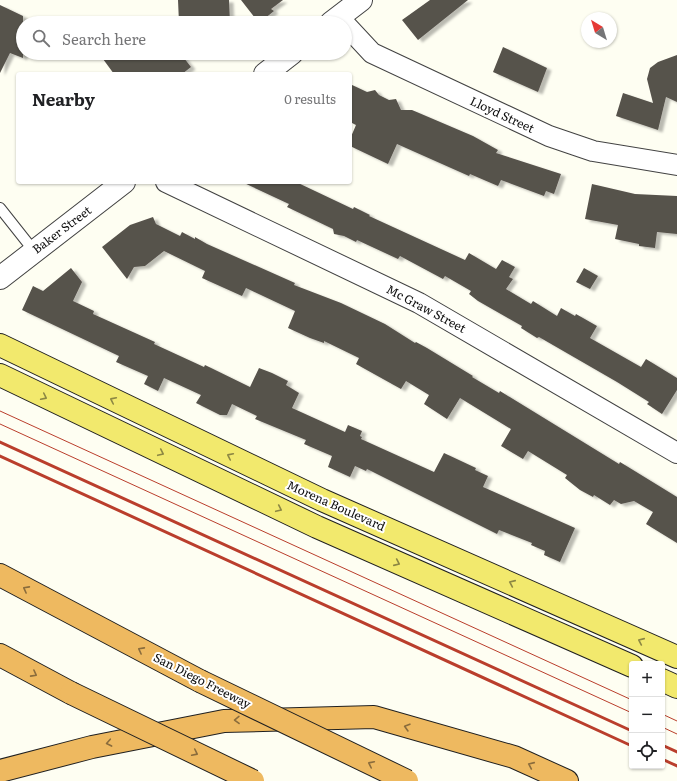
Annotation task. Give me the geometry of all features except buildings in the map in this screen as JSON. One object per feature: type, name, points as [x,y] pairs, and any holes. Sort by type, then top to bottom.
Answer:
[{"type":"highway","name":"San Diego Freeway","points":[[0,575],[200,681],[406,781]]},
{"type":"highway","points":[[0,655],[71,694],[253,781]]},
{"type":"highway","points":[[0,772],[92,747],[224,721],[374,717],[514,757],[567,781]]},
{"type":"main road","name":"Morena Boulevard","points":[[0,345],[322,500],[677,657]]},
{"type":"main road","points":[[0,375],[317,527],[629,665]]},
{"type":"main road","points":[[665,681],[677,687]]},
{"type":"street","points":[[346,16],[361,0]]},
{"type":"street","name":"Lloyd Street","points":[[352,34],[372,53],[549,136],[593,151],[677,165]]},
{"type":"street","points":[[268,72],[283,60]]},
{"type":"street","name":"Baker Street","points":[[0,278],[121,184]]},
{"type":"street","name":"Mc Graw Street","points":[[170,184],[419,303],[677,453]]},
{"type":"lane","points":[[0,208],[34,251]]},
{"type":"tram line","points":[[0,411],[629,699]]},
{"type":"tram line","points":[[0,424],[629,712]]},
{"type":"tram line","points":[[665,715],[677,721]]},
{"type":"tram line","points":[[665,728],[677,734]]},
{"type":"railway","points":[[0,442],[629,730]]},
{"type":"railway","points":[[0,456],[629,745]]},
{"type":"railway","points":[[665,746],[677,752]]},
{"type":"railway","points":[[665,760],[677,766]]}]
